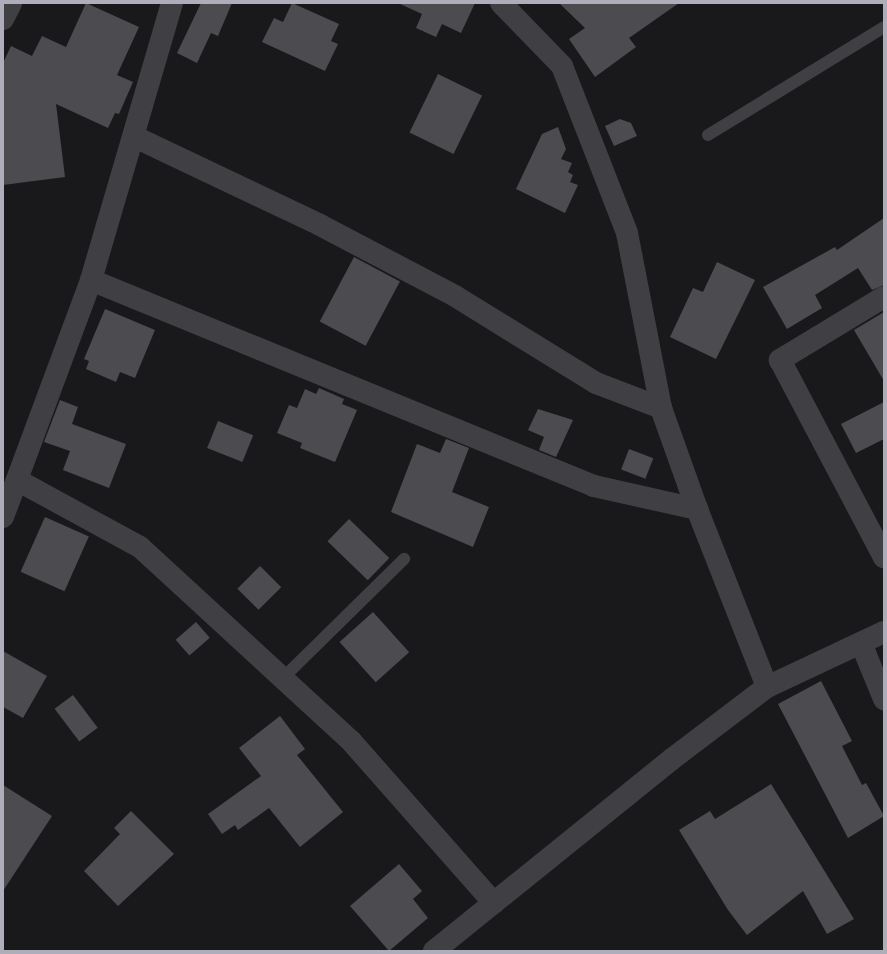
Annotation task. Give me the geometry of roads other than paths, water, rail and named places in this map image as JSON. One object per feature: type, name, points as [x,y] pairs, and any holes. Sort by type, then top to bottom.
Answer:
[{"type":"street","points":[[3,19],[11,3]]},
{"type":"street","points":[[3,518],[91,280],[135,137],[172,3]]},
{"type":"street","points":[[501,3],[562,66],[627,233],[661,408],[697,509],[767,687]]},
{"type":"street","points":[[135,137],[320,225],[455,296],[596,383],[661,408]]},
{"type":"street","points":[[91,280],[594,486],[697,509]]},
{"type":"street","points":[[884,298],[780,360],[884,557]]},
{"type":"street","points":[[17,480],[140,547],[351,741],[494,903]]},
{"type":"street","points":[[434,951],[767,687],[884,632]]},
{"type":"street","points":[[861,643],[884,699]]},
{"type":"lane","points":[[708,135],[884,26]]},
{"type":"lane","points":[[283,678],[404,559]]}]
